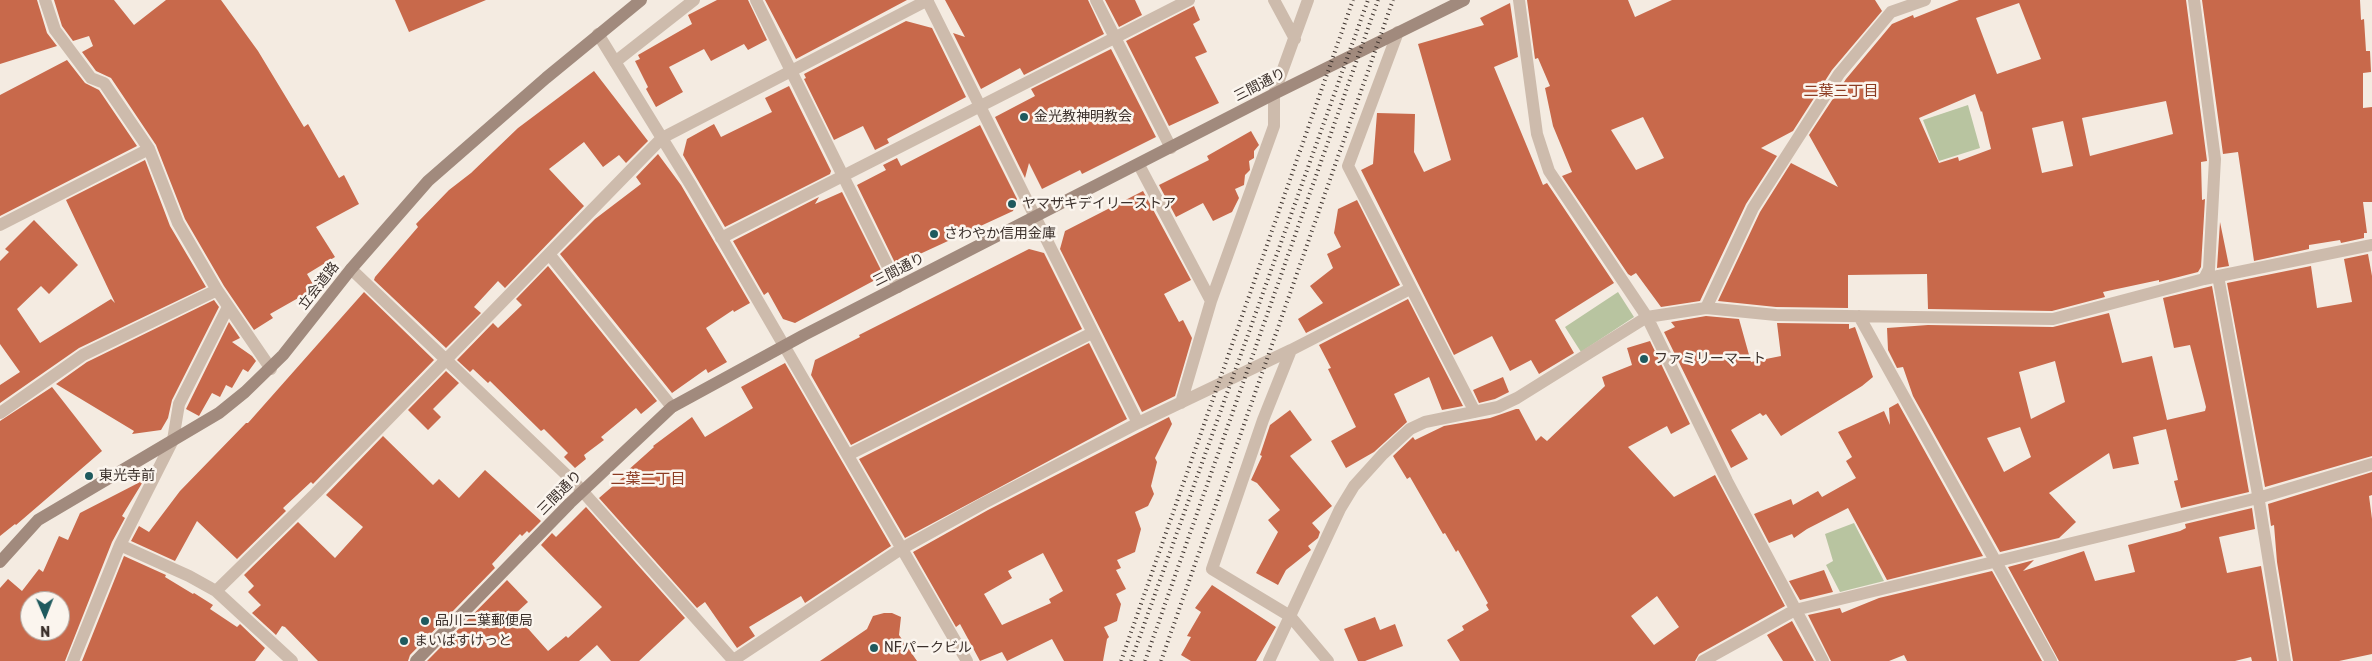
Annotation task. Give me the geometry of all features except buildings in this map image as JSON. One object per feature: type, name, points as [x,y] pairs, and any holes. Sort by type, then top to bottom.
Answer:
[{"type":"street","points":[[45,0],[55,30],[91,78],[104,83],[149,149],[178,223],[217,290],[271,369]]},
{"type":"street","name":"立会道路","points":[[0,562],[38,520],[219,413],[271,369],[351,269],[428,181],[598,34],[641,0]]},
{"type":"street","points":[[615,62],[694,0]]},
{"type":"street","points":[[756,0],[898,287]]},
{"type":"street","points":[[216,591],[316,493],[662,138],[927,0],[1034,218],[1138,423]]},
{"type":"street","points":[[1096,0],[1171,148]]},
{"type":"street","points":[[721,238],[1189,0]]},
{"type":"street","points":[[1274,0],[1295,39]]},
{"type":"street","points":[[1181,404],[1211,301],[1274,126],[1274,94],[1308,0]]},
{"type":"street","name":"三間通り","points":[[416,661],[583,491],[672,407],[898,287],[1274,94],[1464,0]]},
{"type":"street","points":[[1519,0],[1538,134],[1549,170],[1647,317],[1726,481],[1823,661]]},
{"type":"street","points":[[1706,308],[1753,208],[1839,74],[1889,6],[1925,0]]},
{"type":"street","points":[[2194,0],[2215,158],[2209,269],[2204,279]]},
{"type":"street","points":[[1398,32],[1348,166],[1475,412]]},
{"type":"street","points":[[598,34],[721,238],[967,661]]},
{"type":"street","points":[[0,225],[149,149]]},
{"type":"street","points":[[1139,164],[1211,301]]},
{"type":"street","points":[[1269,661],[1340,509],[1354,486],[1383,454],[1410,429],[1425,422],[1498,407],[1518,398],[1647,317],[1706,308],[1776,315],[2053,319],[2204,279],[2372,245]]},
{"type":"street","points":[[549,254],[672,407]]},
{"type":"street","points":[[351,269],[583,491],[732,661],[901,550],[984,503],[1138,423],[1291,350],[1410,289]]},
{"type":"street","points":[[2218,276],[2258,498],[2284,661]]},
{"type":"street","points":[[0,413],[83,355],[217,290]]},
{"type":"street","points":[[73,661],[120,546],[173,440],[179,404],[228,307]]},
{"type":"street","points":[[1859,316],[2051,661]]},
{"type":"street","points":[[848,455],[1092,333]]},
{"type":"street","points":[[1291,350],[1263,420],[1212,569],[1290,616],[1328,661]]},
{"type":"street","points":[[1704,661],[1795,610],[1995,560],[2258,498],[2372,464]]},
{"type":"street","points":[[120,546],[189,576],[216,591],[292,661]]},
{"type":"green space","points":[[1968,105],[1980,148],[1939,161],[1923,120]]},
{"type":"green space","points":[[1618,292],[1634,317],[1581,352],[1565,327]]},
{"type":"green space","points":[[1854,523],[1884,581],[1840,592],[1826,565],[1833,561],[1825,534]]},
{"type":"railway","points":[[1121,661],[1353,0]]},
{"type":"railway","points":[[1131,661],[1368,0]]},
{"type":"railway","points":[[1145,661],[1378,0]]},
{"type":"railway","points":[[1161,661],[1393,0]]},
{"type":"place","name":"金光教神明教会","points":[[1024,117]]},
{"type":"place","name":"ヤマザキデイリーストア","points":[[1012,204]]},
{"type":"place","name":"さわやか信用金庫","points":[[934,234]]},
{"type":"place","name":"ファミリーマート","points":[[1644,359]]},
{"type":"place","name":"東光寺前","points":[[89,476]]},
{"type":"place","name":"品川二葉郵便局","points":[[425,621]]},
{"type":"place","name":"まいばすけっと","points":[[404,641]]},
{"type":"place","name":"NFパークビル","points":[[874,648]]},
{"type":"district","name":"二葉三丁目","points":[[1841,92]]},
{"type":"district","name":"二葉二丁目","points":[[648,480]]}]
